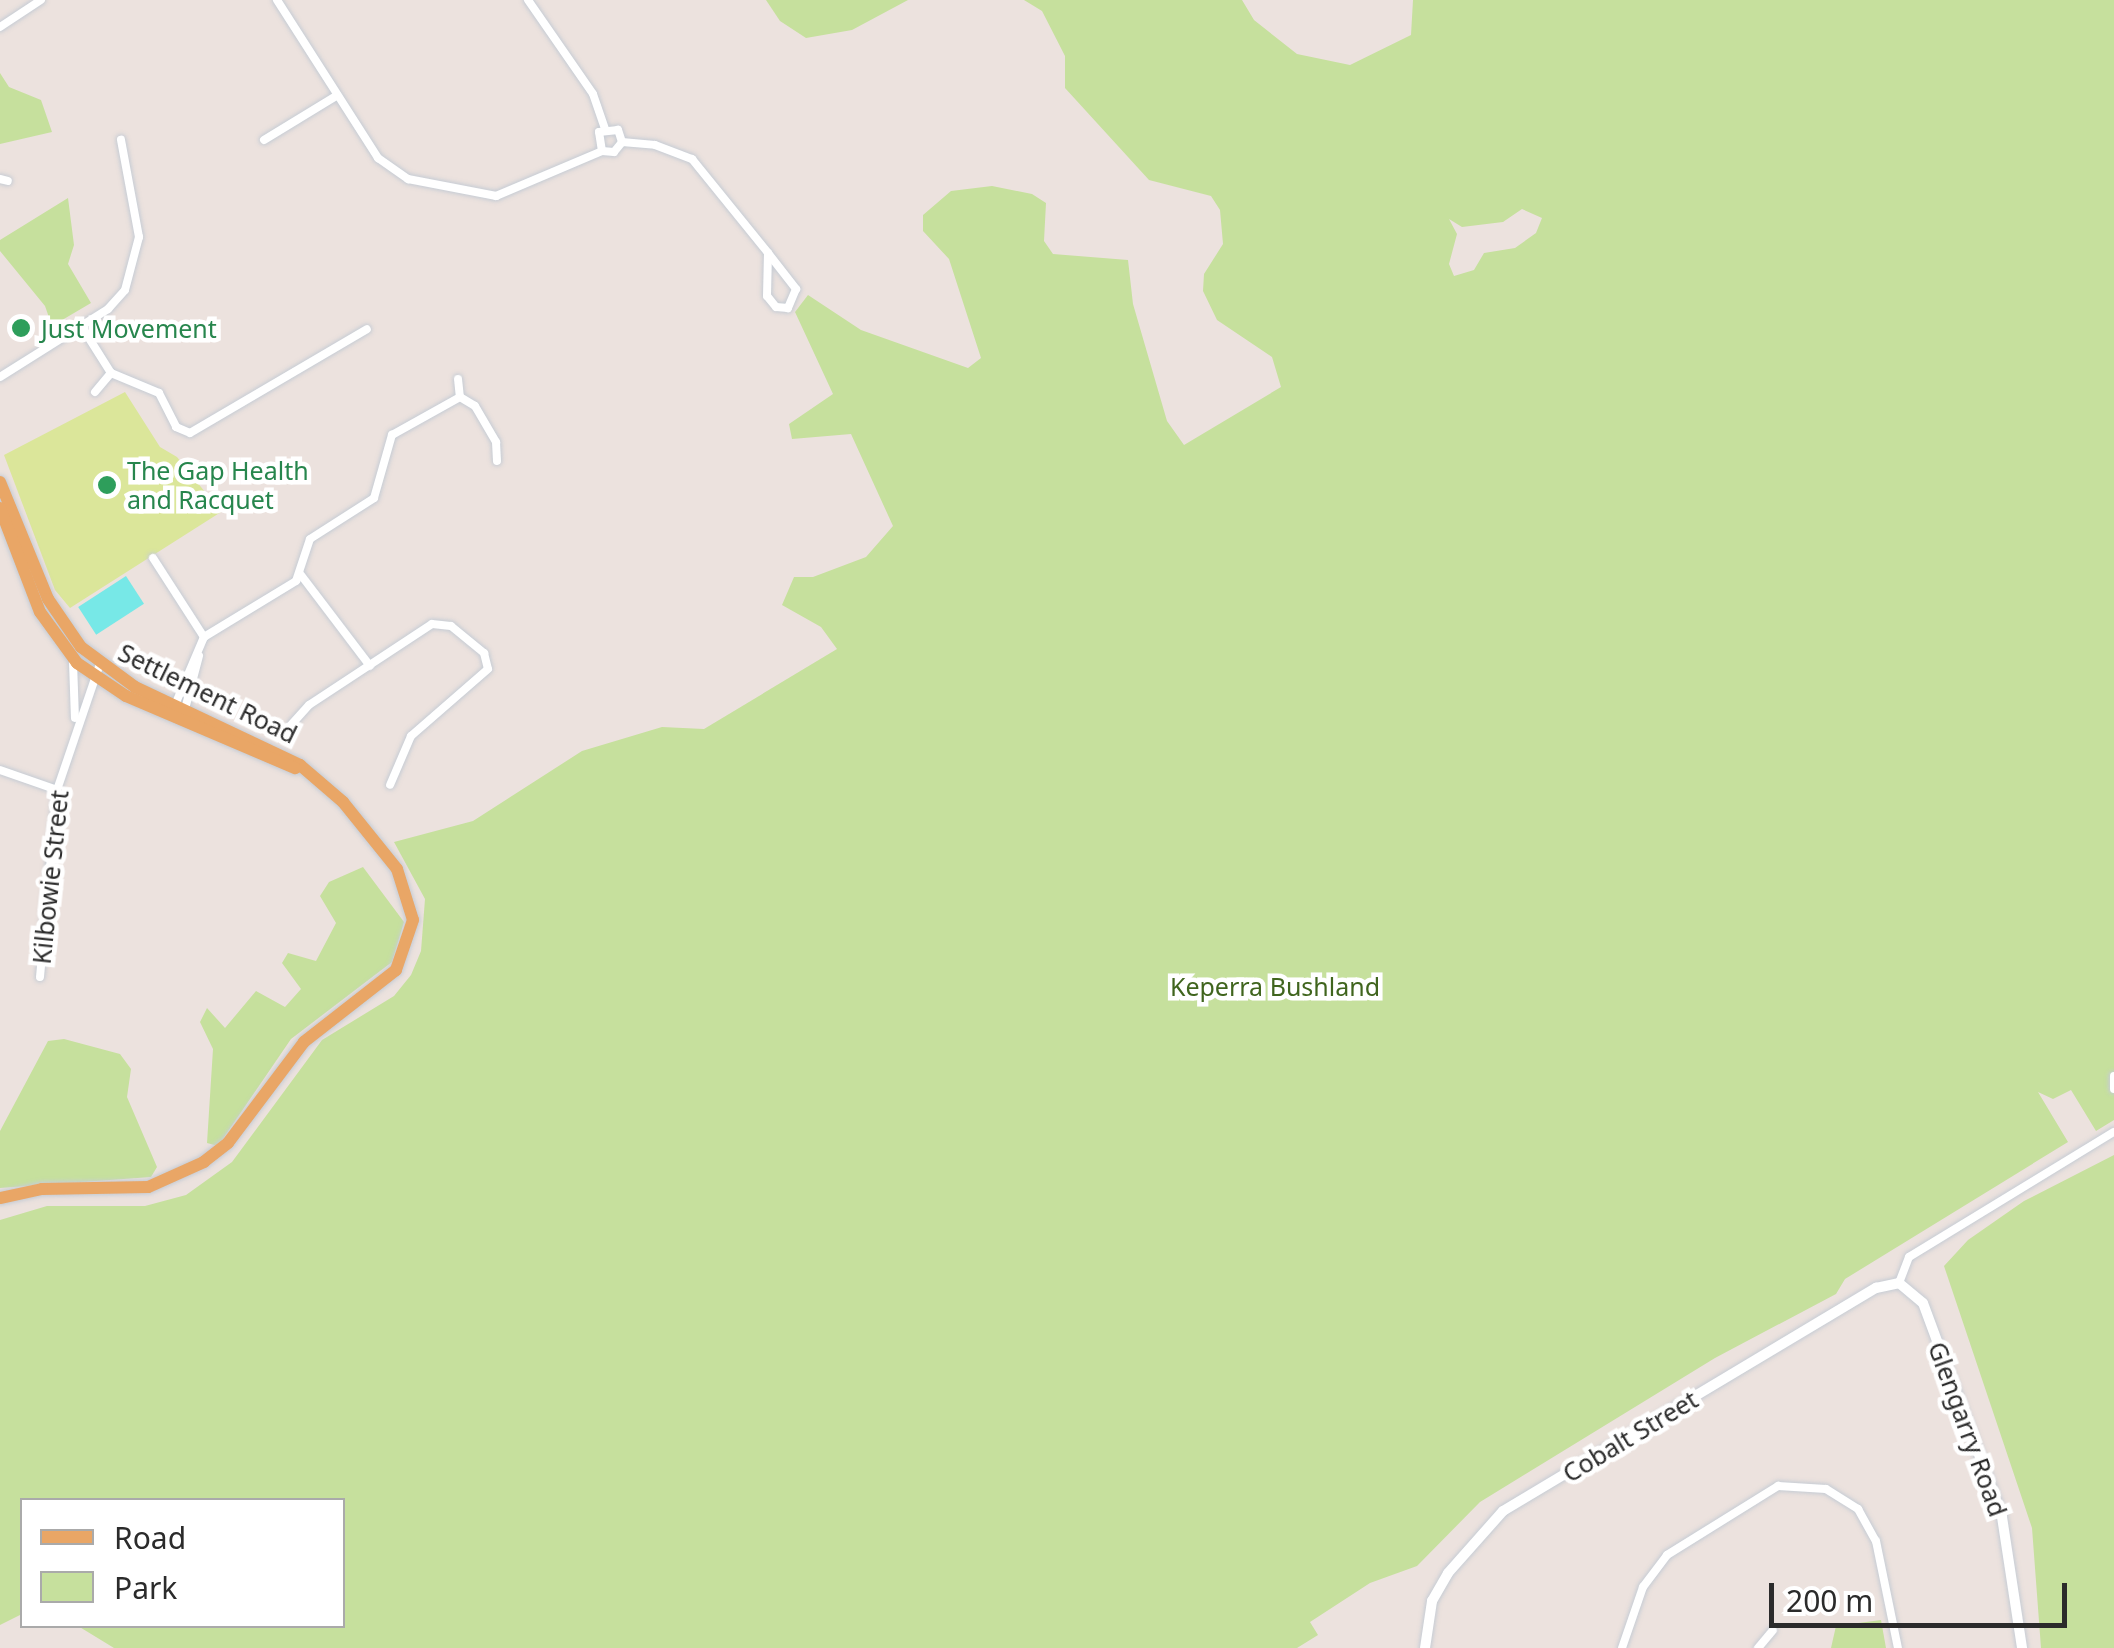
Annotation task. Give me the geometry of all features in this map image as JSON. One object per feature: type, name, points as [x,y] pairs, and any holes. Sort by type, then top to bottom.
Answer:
[{"type":"main road","name":"Settlement Road","points":[[0,482],[52,606],[97,670]]},
{"type":"main road","name":"Settlement Road","points":[[0,508],[40,612],[70,656],[140,696],[178,710],[320,781],[408,888],[412,937],[396,970],[304,1042],[228,1143],[185,1172],[117,1192],[42,1189],[0,1198]]},
{"type":"street","points":[[0,27],[42,0]]},
{"type":"street","points":[[277,0],[336,96],[390,170],[451,193],[511,193],[602,151],[614,152],[622,142]]},
{"type":"street","points":[[528,0],[593,94],[605,128]]},
{"type":"street","points":[[264,140],[336,96]]},
{"type":"street","points":[[602,151],[596,138],[605,128]]},
{"type":"street","points":[[605,128],[618,130],[622,142]]},
{"type":"street","points":[[0,378],[82,327],[125,290],[139,252],[121,140]]},
{"type":"street","points":[[622,142],[655,145],[692,159],[768,253],[796,289],[788,308],[776,307],[767,296],[768,253]]},
{"type":"street","points":[[82,327],[111,373],[159,393],[176,427],[190,433],[367,328]]},
{"type":"street","points":[[94,392],[111,373]]},
{"type":"street","points":[[458,379],[460,397],[488,428],[497,461]]},
{"type":"street","points":[[178,710],[202,642],[301,575],[310,539],[378,494],[386,441],[460,397]]},
{"type":"street","points":[[153,558],[202,642]]},
{"type":"street","points":[[301,575],[370,666]]},
{"type":"street","points":[[291,724],[370,666],[441,621],[488,660],[486,674],[411,736],[390,785]]},
{"type":"street","points":[[70,656],[75,728]]},
{"type":"street","name":"Kilbowie Street","points":[[40,977],[57,790],[97,670]]},
{"type":"street","points":[[0,770],[57,790]]},
{"type":"street","points":[[2114,1076],[2114,1089]]},
{"type":"street","points":[[1899,1283],[1909,1257],[2114,1132]]},
{"type":"street","name":"Cobalt Street","points":[[1426,1648],[1432,1601],[1448,1573],[1503,1512],[1876,1288],[1899,1283]]},
{"type":"street","name":"Glengarry Road","points":[[1899,1283],[1923,1303],[2002,1518],[2022,1648]]},
{"type":"street","points":[[1622,1648],[1643,1587],[1667,1555],[1778,1486],[1826,1488],[1858,1509],[1876,1541],[1898,1648]]},
{"type":"street","points":[[1758,1648],[1773,1630]]},
{"type":"green space","points":[[766,0],[908,0],[852,30],[806,38],[780,21]]},
{"type":"green space","name":"Keperra Bushland","points":[[1024,0],[1242,0],[1254,20],[1297,54],[1350,65],[1411,35],[1413,0],[2114,0],[2114,1120],[2096,1131],[2071,1090],[2053,1099],[2038,1092],[2068,1142],[1845,1279],[1836,1294],[1715,1358],[1480,1502],[1417,1566],[1370,1583],[1310,1622],[1318,1635],[1297,1648],[114,1648],[81,1628],[345,1628],[345,1498],[20,1498],[20,1615],[0,1625],[0,1220],[47,1206],[145,1206],[186,1195],[232,1162],[322,1040],[394,996],[411,975],[421,951],[425,899],[394,842],[473,821],[582,751],[662,727],[704,729],[837,649],[821,627],[782,605],[794,577],[813,577],[866,557],[893,526],[851,434],[792,439],[789,424],[833,394],[795,312],[808,295],[861,330],[968,368],[981,358],[949,259],[923,231],[923,215],[951,191],[992,186],[1032,194],[1046,203],[1044,241],[1053,254],[1128,260],[1133,304],[1167,421],[1184,445],[1281,387],[1272,357],[1217,320],[1203,291],[1204,274],[1223,244],[1220,210],[1211,196],[1149,180],[1065,88],[1065,56],[1042,11]],"holes":[[[1522,209],[1542,218],[1536,233],[1515,248],[1484,253],[1474,270],[1454,276],[1449,264],[1457,234],[1449,219],[1462,227],[1503,222]]]},
{"type":"green space","points":[[0,73],[9,87],[41,100],[52,132],[0,144]]},
{"type":"green space","points":[[68,198],[74,245],[68,264],[91,303],[52,326],[45,306],[0,251],[0,240]]},
{"type":"green space","name":"The Gap Health and Racquet","points":[[125,392],[160,447],[177,457],[221,512],[70,608],[55,590],[4,455]]},
{"type":"green space","points":[[363,867],[404,922],[392,962],[291,1039],[218,1146],[207,1143],[213,1049],[200,1022],[207,1008],[225,1028],[256,991],[285,1007],[301,989],[282,963],[288,953],[316,961],[336,923],[320,896],[329,882]]},
{"type":"green space","points":[[64,1039],[120,1054],[131,1069],[127,1097],[157,1167],[151,1177],[0,1188],[0,1131],[48,1041]]},
{"type":"green space","points":[[2114,1155],[2114,1648],[2041,1648],[2032,1528],[1944,1266],[1968,1240],[2024,1201]]},
{"type":"green space","points":[[1881,1620],[1886,1648],[1831,1648],[1836,1626]]},
{"type":"water","points":[[126,576],[144,604],[96,635],[78,607]]},
{"type":"place","name":"Just Movement","points":[[21,328]]},
{"type":"place","name":"The Gap Health and Racquet","points":[[107,485]]}]
